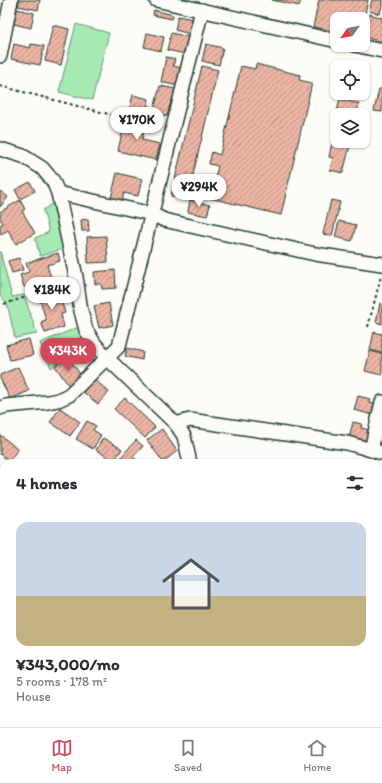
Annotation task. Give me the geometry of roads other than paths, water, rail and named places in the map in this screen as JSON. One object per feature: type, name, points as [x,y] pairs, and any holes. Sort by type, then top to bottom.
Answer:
[{"type":"street","points":[[0,56],[11,0]]},
{"type":"street","points":[[156,0],[330,39]]},
{"type":"street","points":[[0,408],[58,400],[69,395],[119,346],[202,10]]},
{"type":"street","points":[[370,48],[382,51]]},
{"type":"street","points":[[0,149],[23,156],[42,168],[53,181],[58,193],[86,330],[94,343],[107,358],[176,424],[184,436],[189,459]]},
{"type":"street","points":[[58,193],[152,214],[164,220],[315,254],[382,264]]},
{"type":"street","points":[[176,424],[190,420],[347,443],[376,451],[382,402]]}]
